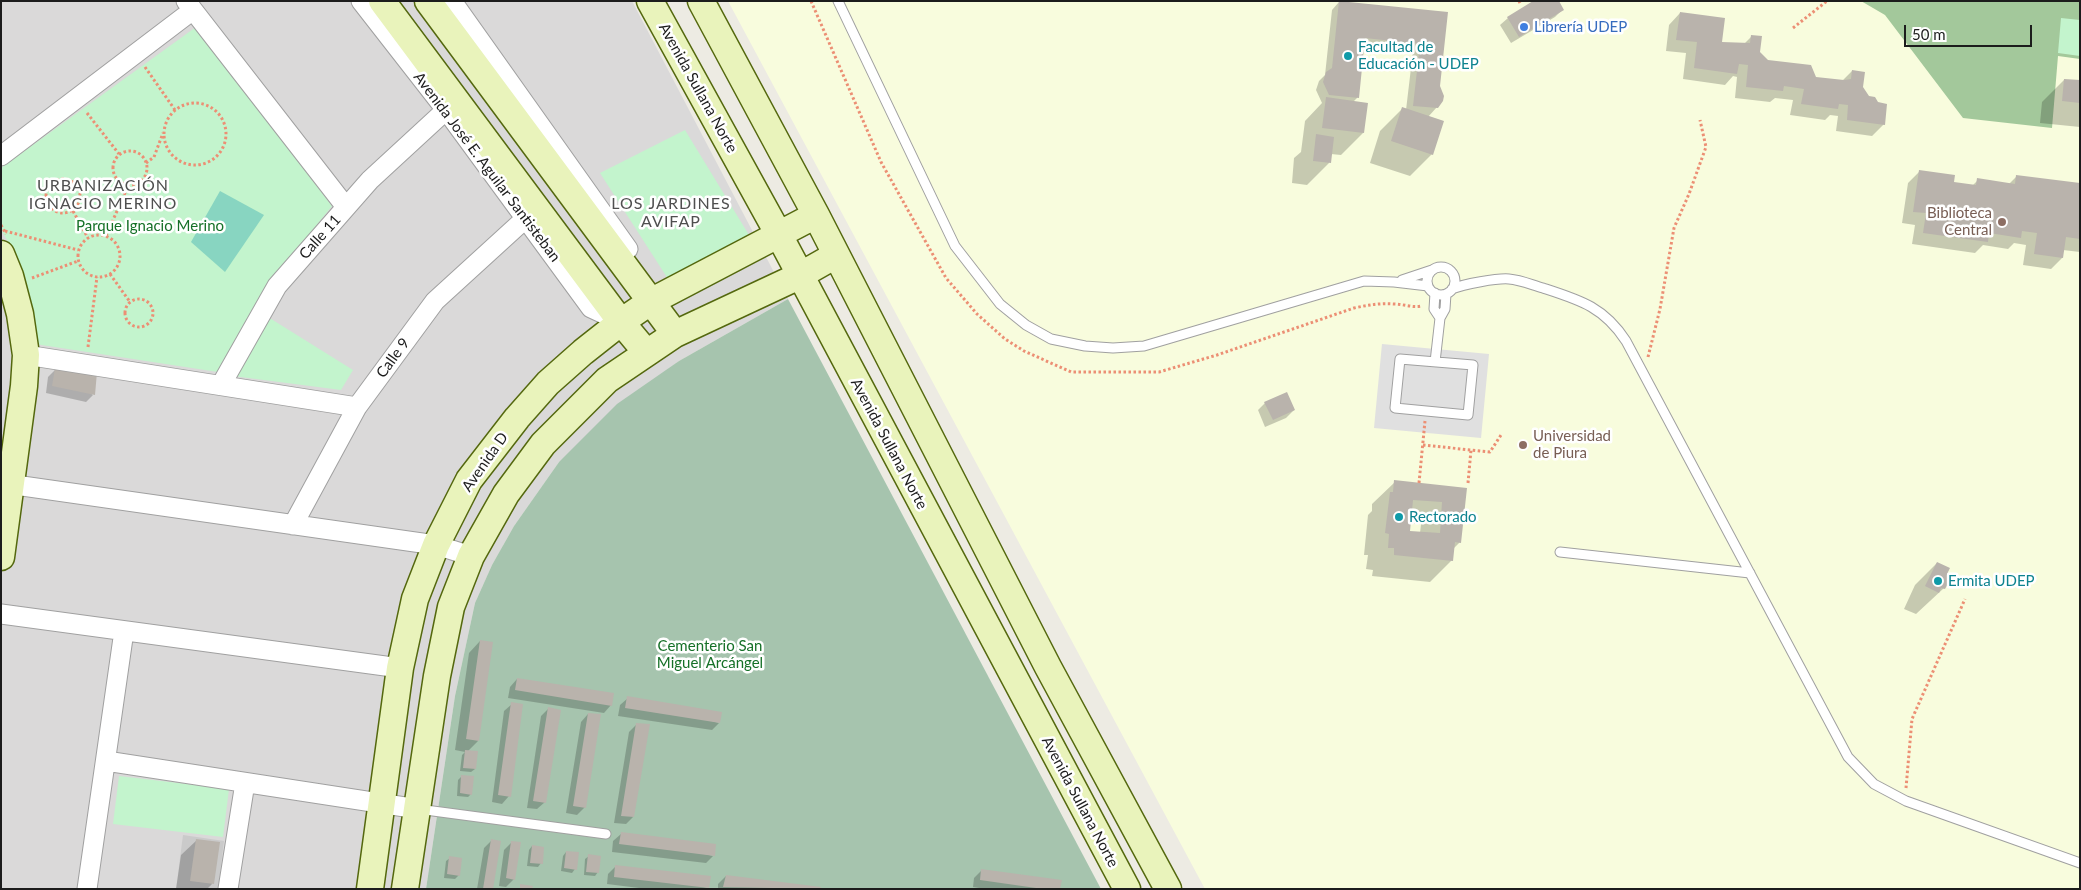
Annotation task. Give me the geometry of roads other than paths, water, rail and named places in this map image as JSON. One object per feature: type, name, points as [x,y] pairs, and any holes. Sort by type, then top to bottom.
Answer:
[{"type":"main road","name":"Avenida José E. Aguilar Santisteban","points":[[382,1],[621,322],[646,352]]},
{"type":"main road","points":[[428,1],[675,334]]},
{"type":"main road","name":"Avenida Sullana Norte","points":[[650,1],[779,235],[799,276],[1127,889]]},
{"type":"main road","points":[[701,1],[816,215],[1043,658],[1168,889]]},
{"type":"main road","name":"Avenida D","points":[[370,889],[400,668],[415,599],[436,545],[470,480],[548,383],[621,322],[650,302],[816,215]]},
{"type":"main road","points":[[1,557],[6,484],[24,386],[26,355],[20,314],[3,242]]},
{"type":"main road","points":[[405,889],[437,676],[451,607],[471,556],[506,494],[543,444],[607,380],[675,334],[799,276],[836,255]]},
{"type":"street","name":"Avenida José E. Aguilar Santisteban","points":[[362,1],[446,110],[591,308],[621,322]]},
{"type":"street","points":[[452,1],[644,272],[650,302]]},
{"type":"street","points":[[1,156],[190,5],[346,207]]},
{"type":"street","name":"Calle 11","points":[[221,385],[277,286],[370,180],[446,110]]},
{"type":"street","name":"Calle 9","points":[[293,525],[357,407],[435,301],[526,218]]},
{"type":"street","points":[[26,355],[357,407]]},
{"type":"street","points":[[6,484],[436,545],[471,556]]},
{"type":"street","points":[[1,614],[400,668]]},
{"type":"street","points":[[87,889],[124,631]]},
{"type":"street","points":[[106,761],[418,809]]},
{"type":"street","points":[[228,889],[245,783]]},
{"type":"lane","points":[[838,1],[955,246],[1000,304],[1026,325],[1052,339],[1085,346],[1113,348],[1144,346],[1364,282],[1394,282],[1434,269],[1445,268],[1465,281],[1474,284]]},
{"type":"lane","points":[[1434,269],[1428,277],[1434,309],[1440,318]]},
{"type":"lane","points":[[1435,362],[1440,318],[1455,279],[1450,270]]},
{"type":"lane","points":[[1394,282],[1432,294],[1508,278],[1570,297],[1600,311],[1615,324],[1644,375],[1848,758],[1874,784],[1906,801],[2080,863]]},
{"type":"lane","points":[[1400,359],[1435,362],[1473,365],[1468,415],[1396,408],[1400,359]]},
{"type":"lane","points":[[1560,552],[1750,573]]},
{"type":"lane","points":[[418,809],[606,834]]},
{"type":"place","name":"Librería UDEP","points":[[1524,27]]},
{"type":"place","name":"Facultad de Educación - UDEP","points":[[1348,56]]},
{"type":"place","name":"Biblioteca Central","points":[[2002,222]]},
{"type":"place","name":"Universidad de Piura","points":[[1523,445]]},
{"type":"place","name":"Rectorado","points":[[1399,517]]},
{"type":"place","name":"Ermita UDEP","points":[[1938,581]]},
{"type":"district","name":"URBANIZACIÓN IGNACIO MERINO","points":[[103,195]]},
{"type":"district","name":"LOS JARDINES AVIFAP","points":[[671,213]]},
{"type":"park label","name":"Parque Ignacio Merino","points":[[150,226]]},
{"type":"park label","name":"Cementerio San Miguel Arcángel","points":[[710,654]]}]
